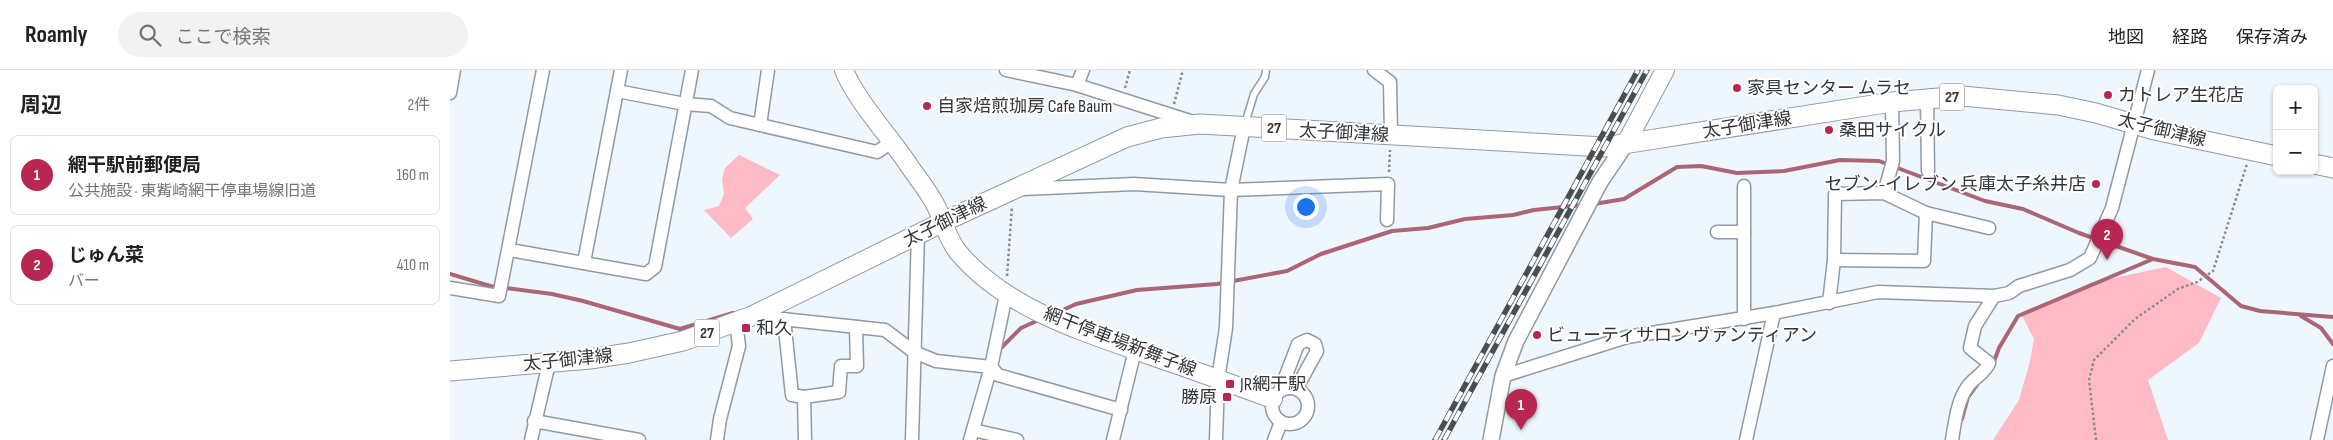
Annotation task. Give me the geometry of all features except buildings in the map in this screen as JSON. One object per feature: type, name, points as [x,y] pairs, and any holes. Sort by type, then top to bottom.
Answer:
[{"type":"main road","name":"網干停車場新舞子線","points":[[844,70],[936,206],[949,239],[958,252],[980,274],[1006,295],[1074,328],[1218,379],[1277,395]]},
{"type":"main road","points":[[1625,144],[1665,70]]},
{"type":"main road","name":"太子御津線","points":[[450,371],[549,363],[628,353],[683,341],[744,319],[943,222],[1127,137],[1161,128],[1200,124],[1604,148],[1892,102],[1927,98],[1983,97],[2058,105],[2096,113],[2134,125],[2273,155]]},
{"type":"main road","points":[[2318,165],[2333,168]]},
{"type":"street","points":[[450,93],[454,70]]},
{"type":"street","points":[[450,288],[499,296],[510,250],[543,70]]},
{"type":"street","points":[[584,262],[621,70]]},
{"type":"street","points":[[510,250],[646,274],[655,267],[692,70]]},
{"type":"street","points":[[760,125],[768,70]]},
{"type":"street","points":[[1006,70],[1077,85],[1200,124]]},
{"type":"street","points":[[1077,85],[1083,70]]},
{"type":"street","points":[[1374,70],[1390,82],[1391,135]]},
{"type":"street","points":[[1503,376],[1628,337],[1744,319],[1878,292],[1994,296],[2009,293],[2019,286],[2070,270],[2090,258],[2103,232],[2112,208],[2148,70]]},
{"type":"street","points":[[617,91],[685,104],[711,106],[730,118],[877,152],[893,141]]},
{"type":"street","points":[[1927,98],[1928,171]]},
{"type":"street","points":[[1884,193],[1893,161],[1892,102]]},
{"type":"street","points":[[1216,440],[1218,379],[1226,328],[1231,190],[1244,127]]},
{"type":"street","points":[[1491,440],[1503,376],[1516,341],[1600,182],[1625,144]]},
{"type":"street","points":[[1013,189],[1134,184],[1231,190],[1388,184],[1387,220]]},
{"type":"street","points":[[1744,186],[1744,319]]},
{"type":"street","points":[[1829,303],[1834,260],[1835,194],[1884,193],[1926,213],[1988,228]]},
{"type":"street","points":[[1834,260],[1924,261],[1926,213]]},
{"type":"street","points":[[1717,232],[1744,232]]},
{"type":"street","points":[[912,440],[918,234]]},
{"type":"street","points":[[1006,295],[992,360],[972,435],[1017,440]]},
{"type":"street","points":[[1952,440],[1961,400],[1969,386],[1987,369],[1989,362],[1970,348],[1975,326],[1994,296]]},
{"type":"street","points":[[1746,440],[1774,313]]},
{"type":"street","points":[[717,440],[744,319],[784,319],[885,330],[914,352],[936,361],[992,360]]},
{"type":"street","points":[[784,319],[792,395],[804,397],[839,392],[841,366],[857,366],[856,327]]},
{"type":"street","points":[[1277,395],[1291,388],[1302,392],[1308,402],[1307,414],[1304,419],[1293,424],[1281,422],[1272,409],[1277,395],[1298,344],[1307,340],[1315,344],[1317,351],[1296,389]]},
{"type":"street","points":[[1114,440],[1135,350]]},
{"type":"street","points":[[992,360],[998,376],[1121,410]]},
{"type":"street","points":[[531,440],[549,363]]},
{"type":"street","points":[[2317,440],[2328,418],[2333,366]]},
{"type":"street","points":[[804,397],[805,440]]},
{"type":"street","points":[[534,421],[639,440]]},
{"type":"street","points":[[1274,440],[1281,422]]},
{"type":"lane","points":[[1244,127],[1254,94],[1265,77],[1266,70]]},
{"type":"path","points":[[1122,99],[1130,70]]},
{"type":"path","points":[[1171,115],[1183,70]]},
{"type":"path","points":[[1388,184],[1391,135]]},
{"type":"path","points":[[2096,440],[2089,380],[2094,360],[2135,318],[2178,289],[2197,282],[2213,271],[2252,151]]},
{"type":"path","points":[[1006,295],[1013,189]]},
{"type":"shaded area","points":[[739,155],[780,175],[745,208],[753,219],[731,238],[704,210],[719,206],[724,194],[722,179],[725,168]]},
{"type":"shaded area","points":[[2166,267],[2221,298],[2199,343],[2148,380],[2168,440],[1993,440],[2019,400],[2030,361],[2034,339],[2022,316],[2090,283]]},
{"type":"waterway","points":[[1594,204],[1624,199],[1677,167],[1701,166],[1737,173],[1784,171],[1840,160],[1879,161],[1985,201],[2023,209],[2079,233],[2153,259],[2195,267],[2241,306],[2260,311],[2333,317]]},
{"type":"waterway","points":[[1054,314],[1076,304],[1137,290],[1217,284],[1287,271],[1321,254],[1392,231],[1428,228],[1465,219],[1513,215],[1534,210],[1582,205]]},
{"type":"waterway","points":[[1993,364],[1999,348],[2018,316],[2153,259]]},
{"type":"waterway","points":[[450,274],[490,286],[552,294],[583,301],[680,329],[733,313]]},
{"type":"waterway","points":[[2301,316],[2321,328],[2333,344]]},
{"type":"waterway","points":[[999,350],[1021,328],[1041,319]]},
{"type":"waterway","points":[[1962,419],[1968,397],[1977,385]]},
{"type":"railway","points":[[1435,440],[1638,70]]},
{"type":"railway","points":[[1444,440],[1647,70]]},
{"type":"place","name":"家具センター ムラセ","points":[[1737,88]]},
{"type":"place","name":"カトレア生花店","points":[[2108,95]]},
{"type":"place","name":"自家焙煎珈房 Cafe Baum","points":[[927,106]]},
{"type":"place","name":"桑田サイクル","points":[[1829,130]]},
{"type":"place","name":"セブン-イレブン 兵庫太子糸井店","points":[[2096,184]]},
{"type":"place","name":"じゅん菜","points":[[2107,260]]},
{"type":"place","name":"和久","points":[[746,328]]},
{"type":"place","name":"ビューティサロン ヴァンティアン","points":[[1537,335]]},
{"type":"place","name":"JR網干駅","points":[[1230,384]]},
{"type":"place","name":"勝原","points":[[1227,397]]},
{"type":"place","name":"網干駅前郵便局","points":[[1521,430]]}]
